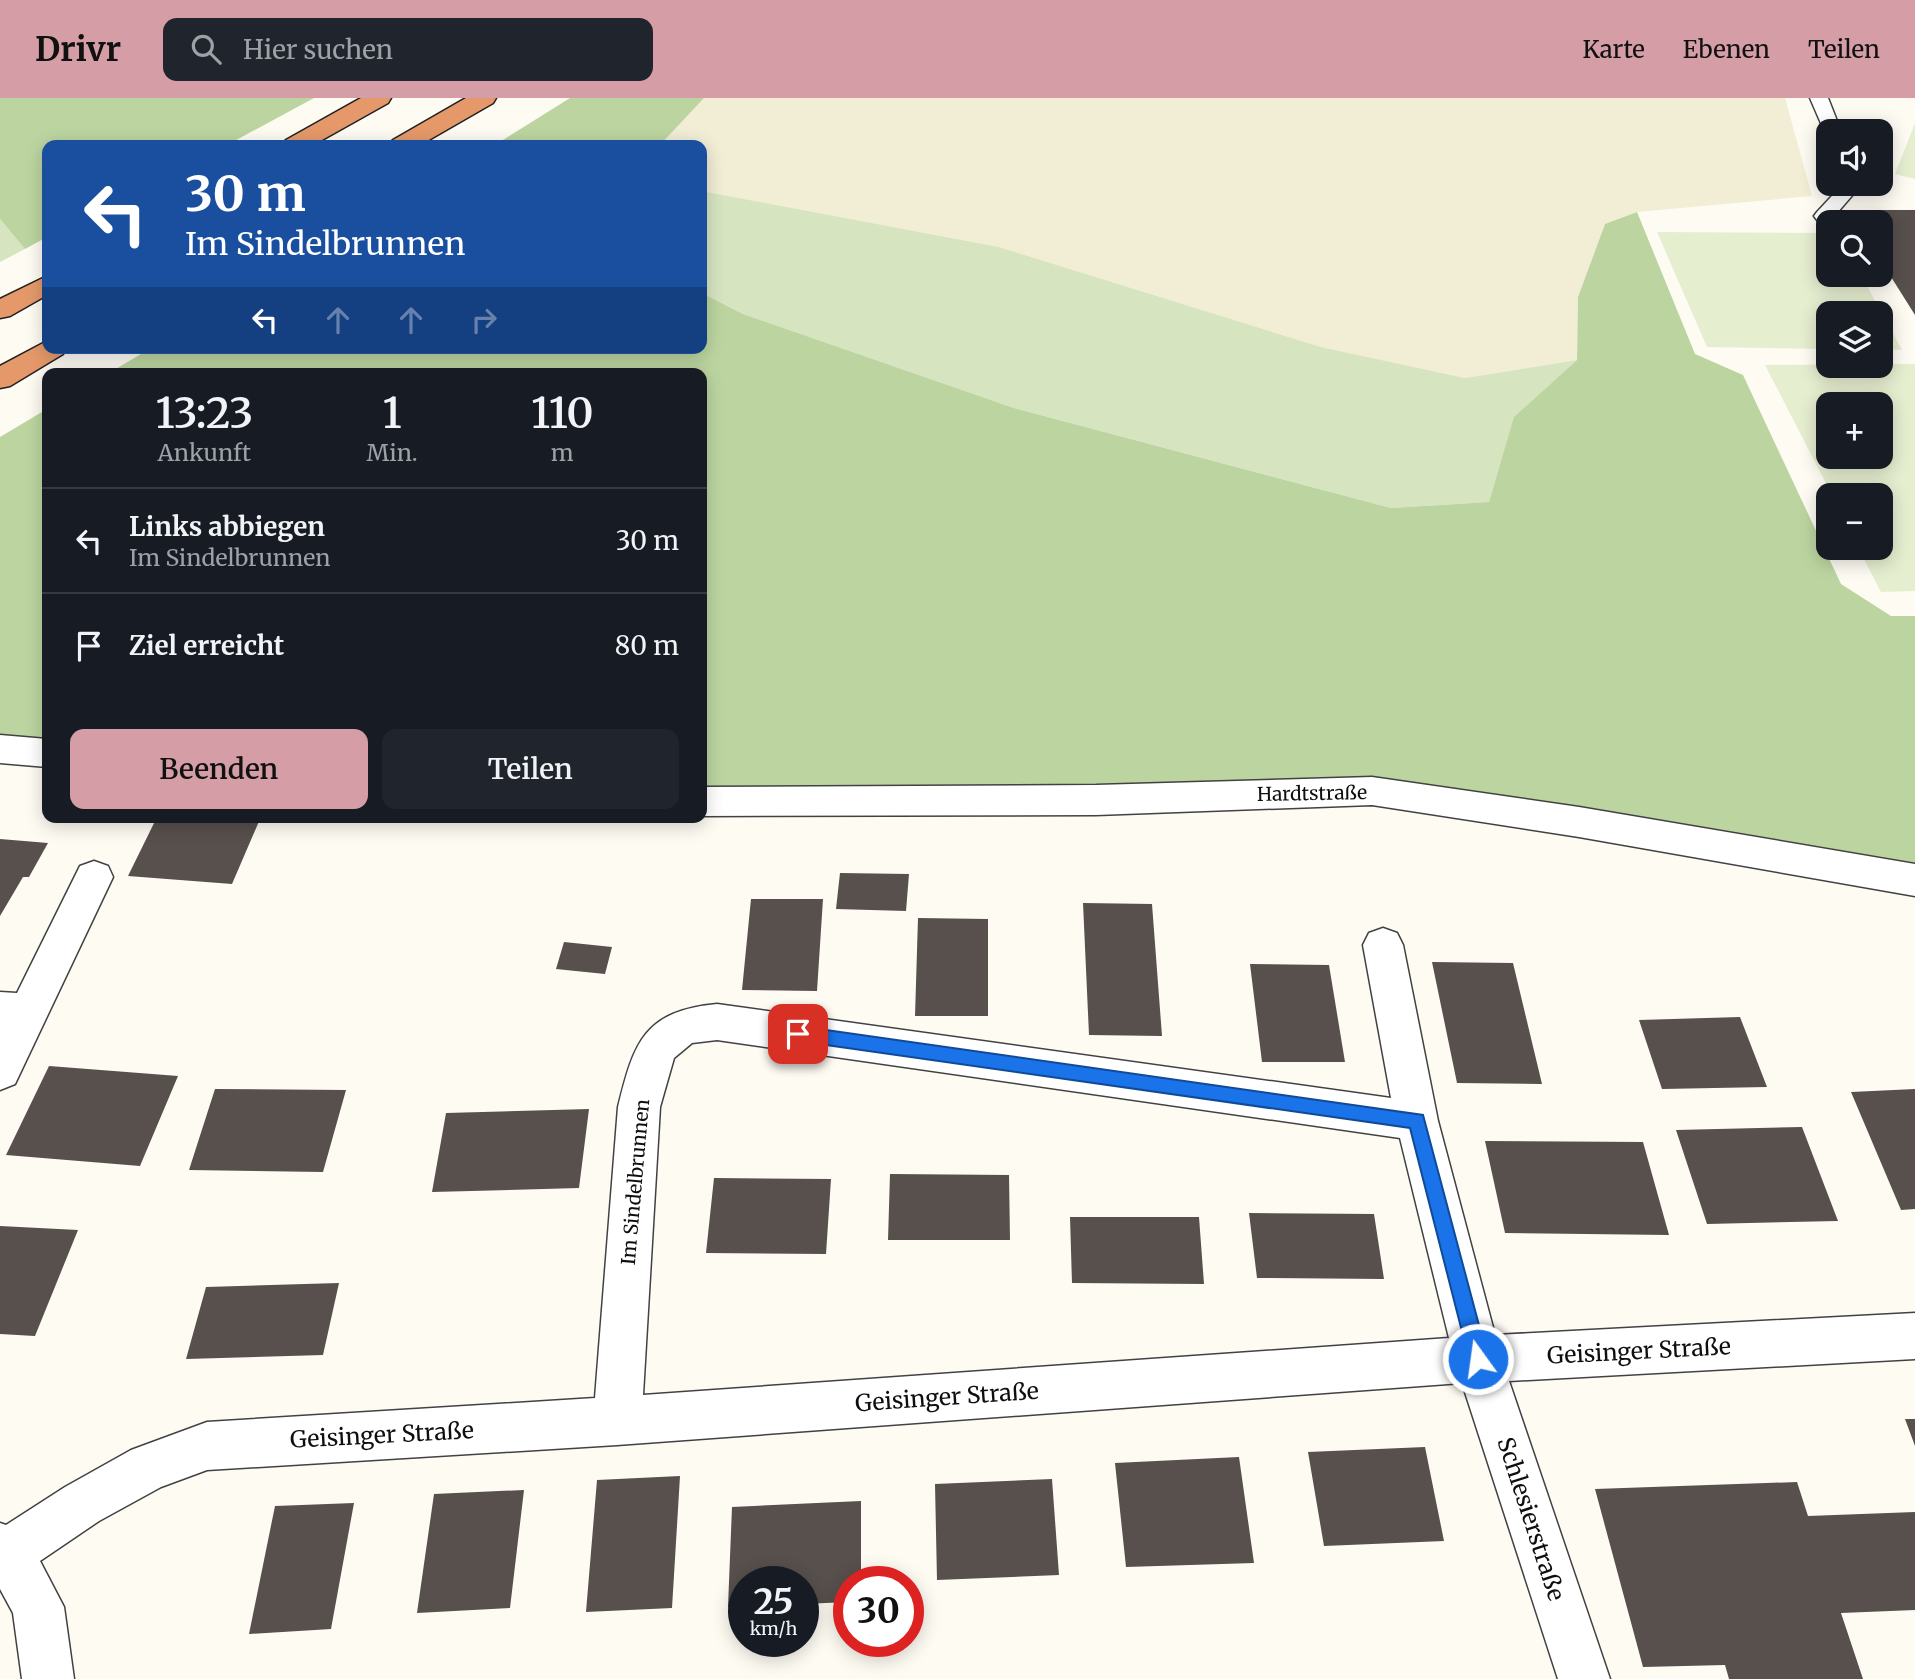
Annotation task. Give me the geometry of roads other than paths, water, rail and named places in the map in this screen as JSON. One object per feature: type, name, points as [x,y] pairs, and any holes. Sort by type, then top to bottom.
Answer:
[{"type":"highway","points":[[304,140],[379,98]]},
{"type":"highway","points":[[411,140],[484,98]]},
{"type":"highway","points":[[0,310],[42,287]]},
{"type":"highway","points":[[0,379],[43,354]]},
{"type":"street","points":[[0,749],[42,753]]},
{"type":"street","name":"Hardtstraße","points":[[707,802],[1096,800],[1371,791],[1579,822],[1915,880]]},
{"type":"street","points":[[0,1071],[14,1010],[94,877]]},
{"type":"street","points":[[1383,945],[1417,1121],[1478,1359]]},
{"type":"street","name":"Im Sindelbrunnen","points":[[617,1421],[639,1107],[649,1065],[666,1035],[692,1023],[717,1022],[1417,1121]]},
{"type":"street","name":"Geisinger Straße","points":[[3,1553],[148,1467],[207,1446],[617,1421],[1478,1359],[1915,1336]]},
{"type":"street","name":"Schlesierstraße","points":[[1478,1359],[1584,1679]]},
{"type":"street","points":[[3,1553],[38,1607],[48,1679]]},
{"type":"lane","points":[[1819,98],[1827,119]]},
{"type":"lane","points":[[1829,210],[1842,196]]}]
